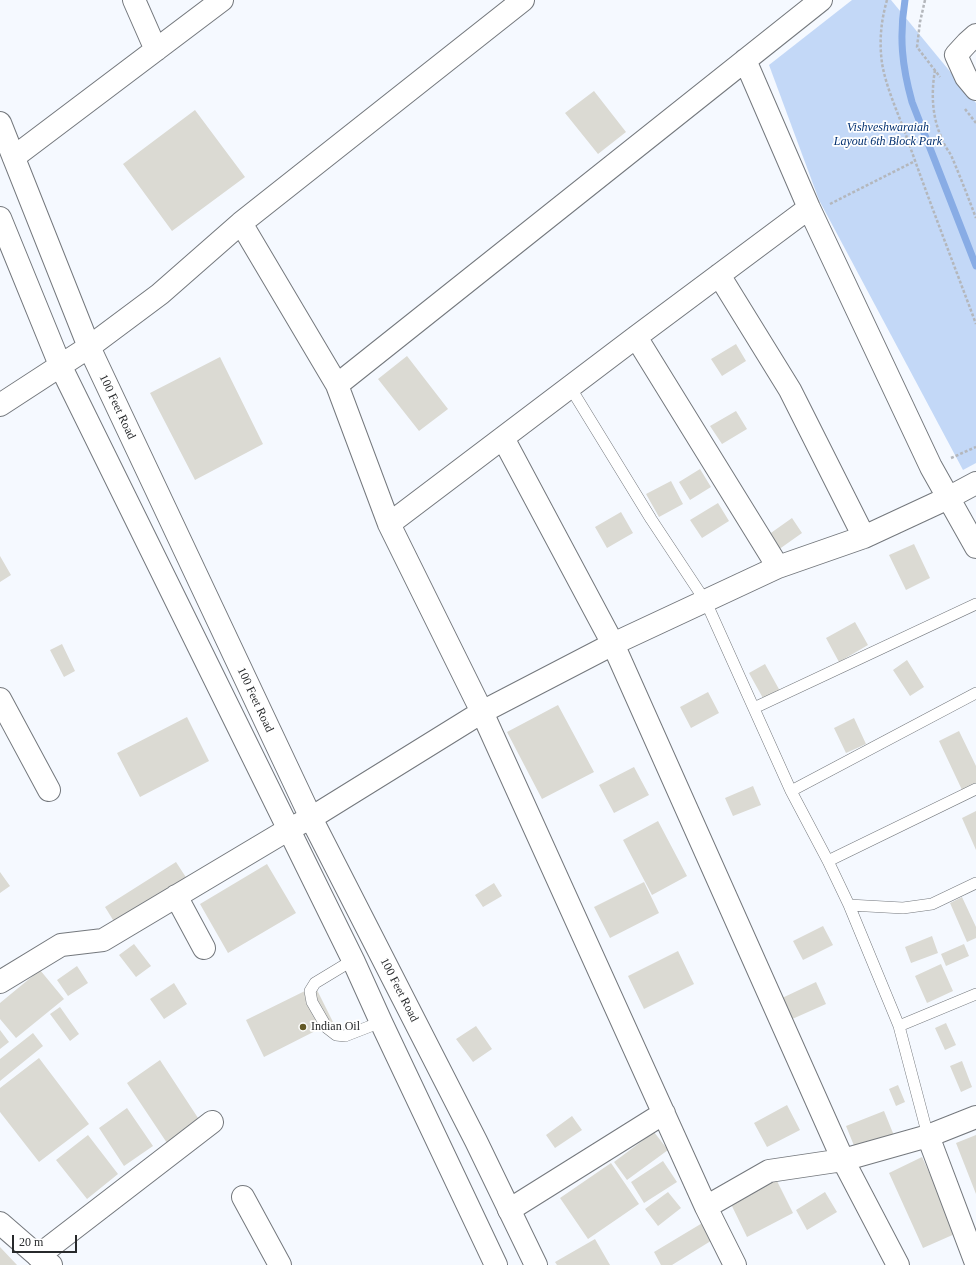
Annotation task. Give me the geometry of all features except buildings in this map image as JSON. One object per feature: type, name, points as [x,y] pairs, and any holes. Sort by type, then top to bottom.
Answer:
[{"type":"street","points":[[134,0],[156,50]]},
{"type":"street","points":[[14,157],[222,0]]},
{"type":"street","points":[[0,405],[89,347],[160,294],[241,223],[523,0]]},
{"type":"street","points":[[337,385],[821,0]]},
{"type":"street","points":[[976,35],[956,55],[966,77],[976,89]]},
{"type":"street","points":[[745,60],[810,211],[931,467],[976,546]]},
{"type":"street","name":"100 Feet Road","points":[[0,123],[89,347],[311,818],[476,1141],[536,1265]]},
{"type":"street","points":[[389,524],[719,275],[810,211]]},
{"type":"street","points":[[0,218],[60,365],[353,960],[496,1265]]},
{"type":"street","points":[[241,223],[337,385],[389,524],[482,712],[706,1207],[735,1265]]},
{"type":"street","points":[[719,275],[790,390],[864,537]]},
{"type":"street","points":[[636,337],[778,567]]},
{"type":"street","points":[[503,438],[613,644],[842,1160],[898,1265]]},
{"type":"street","points":[[0,982],[61,945],[103,940],[289,829],[311,818],[482,712],[613,644],[706,602],[778,567],[864,537],[948,498],[976,483]]},
{"type":"street","points":[[0,699],[49,790]]},
{"type":"street","points":[[176,896],[204,948]]},
{"type":"street","points":[[509,1210],[664,1113]]},
{"type":"street","points":[[706,1207],[769,1171],[842,1160],[928,1136],[976,1117]]},
{"type":"street","points":[[0,1223],[45,1261],[212,1122]]},
{"type":"street","points":[[928,1136],[976,1263]]},
{"type":"street","points":[[243,1197],[280,1265]]},
{"type":"lane","points":[[570,387],[651,519],[706,602],[791,791],[828,861],[849,905],[900,1026],[928,1136]]},
{"type":"lane","points":[[754,708],[976,604]]},
{"type":"lane","points":[[791,791],[976,693]]},
{"type":"lane","points":[[828,861],[976,789]]},
{"type":"lane","points":[[849,905],[903,908],[932,904],[976,883]]},
{"type":"lane","points":[[353,960],[315,983],[310,991],[312,1002],[327,1028],[336,1035],[345,1036],[381,1022]]},
{"type":"lane","points":[[900,1026],[976,994]]},
{"type":"path","points":[[887,0],[882,18],[880,34],[882,65],[915,161],[976,324]]},
{"type":"path","points":[[917,47],[920,22],[925,0]]},
{"type":"path","points":[[935,70],[932,84],[932,99],[937,127],[942,141],[950,153],[976,218]]},
{"type":"path","points":[[810,211],[915,161]]},
{"type":"path","points":[[931,467],[976,447]]},
{"type":"green space","name":"Vishveshwaraiah Layout 6th Block Park","points":[[852,0],[891,0],[976,103],[976,463],[963,470],[819,200],[769,65]]},
{"type":"waterway","points":[[905,0],[902,26],[902,51],[912,102],[976,266]]},
{"type":"place","name":"Indian Oil","points":[[303,1027]]}]
